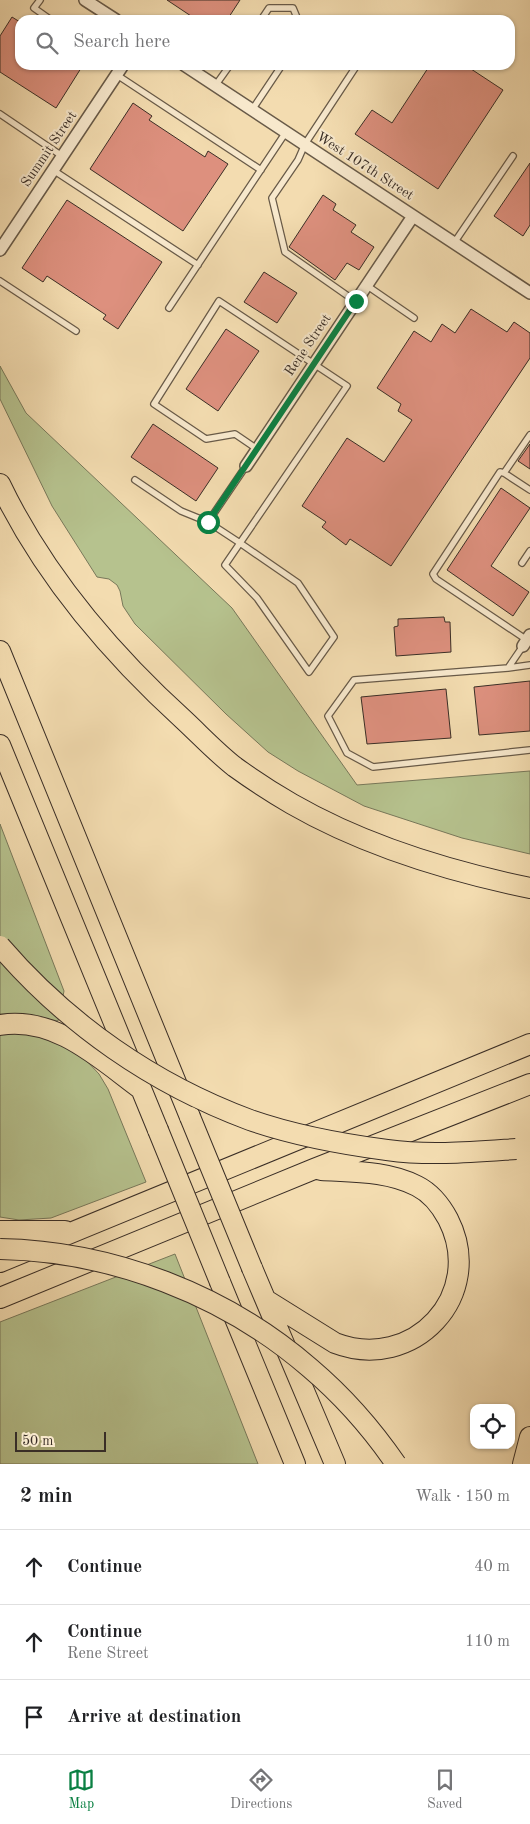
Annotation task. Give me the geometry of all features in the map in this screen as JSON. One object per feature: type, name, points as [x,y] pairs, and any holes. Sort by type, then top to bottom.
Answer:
[{"type":"highway","points":[[0,484],[22,525],[62,587],[107,644],[167,705],[234,766],[293,804],[322,820],[392,850],[458,871],[530,888]]},
{"type":"highway","points":[[0,652],[252,1268],[335,1464]]},
{"type":"highway","points":[[0,745],[295,1464]]},
{"type":"highway","points":[[0,946],[18,967],[62,1010],[114,1050],[193,1095],[251,1120],[336,1142],[388,1150],[434,1153],[523,1148]]},
{"type":"highway","points":[[0,1025],[22,1024],[62,1034],[75,1041],[141,1089]]},
{"type":"highway","points":[[0,1262],[530,1044]]},
{"type":"highway","points":[[0,1298],[314,1169],[530,1084]]},
{"type":"highway","points":[[266,1300],[334,1343],[346,1347],[371,1350],[394,1346],[419,1336],[441,1315],[456,1286],[459,1256],[453,1228],[446,1214],[429,1194],[420,1187],[394,1176],[314,1169]]},
{"type":"highway","points":[[0,1231],[75,1231]]},
{"type":"highway","points":[[0,1249],[74,1257],[118,1267],[190,1292],[216,1305],[250,1324],[310,1368],[358,1416],[396,1464]]},
{"type":"highway","points":[[523,1464],[530,1437]]},
{"type":"street","points":[[85,0],[108,15]]},
{"type":"street","name":"Summit Street","points":[[0,250],[119,70]]},
{"type":"street","name":"West 107th Street","points":[[191,70],[530,293]]},
{"type":"street","name":"Rene Street","points":[[246,466],[413,216]]},
{"type":"lane","points":[[40,0],[34,8],[44,15]]},
{"type":"lane","points":[[264,15],[269,8],[293,8],[296,15]]},
{"type":"lane","points":[[123,70],[261,170]]},
{"type":"lane","points":[[215,86],[226,70]]},
{"type":"lane","points":[[252,110],[279,70]]},
{"type":"lane","points":[[354,70],[304,144],[298,160],[272,198],[285,252],[356,301]]},
{"type":"lane","points":[[0,114],[62,156]]},
{"type":"lane","points":[[169,308],[286,132]]},
{"type":"lane","points":[[454,243],[513,156]]},
{"type":"lane","points":[[53,170],[198,265]]},
{"type":"lane","points":[[0,281],[76,331]]},
{"type":"lane","points":[[366,285],[414,318]]},
{"type":"lane","points":[[134,480],[182,511],[208,522],[240,543],[298,583],[334,637],[308,672],[257,598],[225,565],[240,543],[348,386],[219,302],[154,404],[206,439],[235,434],[257,449]]},
{"type":"lane","points":[[504,473],[530,435]]},
{"type":"lane","points":[[208,522],[246,466]]},
{"type":"lane","points":[[508,668],[526,640],[436,579],[433,574],[500,472],[530,490]]},
{"type":"lane","points":[[522,563],[530,551]]},
{"type":"lane","points":[[530,665],[354,680],[328,716],[347,753],[373,767],[530,750]]},
{"type":"green space","points":[[0,366],[26,413],[232,608],[357,785],[530,771],[530,854],[462,838],[364,806],[298,771],[268,752],[226,714],[135,624],[123,606],[117,585],[109,579],[97,577],[52,506],[0,399]]},
{"type":"green space","points":[[0,824],[64,991],[58,1021],[31,1016],[0,1017]]},
{"type":"green space","points":[[25,1031],[67,1045],[84,1058],[99,1074],[108,1089],[146,1182],[51,1218],[19,1220],[0,1217],[0,1032]]},
{"type":"green space","points":[[175,1254],[258,1464],[0,1464],[0,1322]]},
{"type":"building","points":[[167,0],[240,0],[230,15],[190,15]]},
{"type":"building","points":[[12,17],[15,19],[15,70],[80,70],[56,108],[0,72],[0,36]]},
{"type":"building","points":[[427,70],[473,70],[503,90],[438,189],[355,134],[372,110],[392,123]]},
{"type":"building","points":[[133,103],[152,116],[149,120],[205,157],[208,151],[228,164],[183,231],[90,169]]},
{"type":"building","points":[[530,163],[530,225],[523,236],[494,216]]},
{"type":"building","points":[[323,195],[336,204],[333,210],[356,225],[351,232],[374,247],[359,270],[347,263],[335,280],[289,247]]},
{"type":"building","points":[[67,200],[162,262],[118,329],[103,319],[106,315],[47,276],[43,282],[22,268]]},
{"type":"building","points":[[264,272],[297,293],[277,323],[244,302]]},
{"type":"building","points":[[471,309],[507,332],[514,322],[530,333],[530,358],[391,566],[350,539],[346,545],[322,527],[326,522],[302,506],[347,438],[384,462],[412,420],[398,411],[401,404],[377,388],[414,331],[431,342],[442,324],[455,333]]},
{"type":"building","points":[[226,329],[259,351],[218,411],[186,389]]},
{"type":"building","points":[[153,424],[218,468],[196,501],[131,457]]},
{"type":"building","points":[[530,444],[530,469],[518,461]]},
{"type":"building","points":[[501,488],[530,508],[491,566],[529,592],[513,616],[447,570]]},
{"type":"building","points":[[444,617],[445,622],[450,622],[451,652],[396,656],[394,627],[398,626],[398,619]]},
{"type":"building","points":[[530,681],[530,731],[479,735],[474,687]]},
{"type":"building","points":[[446,689],[451,738],[367,744],[361,697]]},
{"type":"route","points":[[208,522],[356,301]]}]
